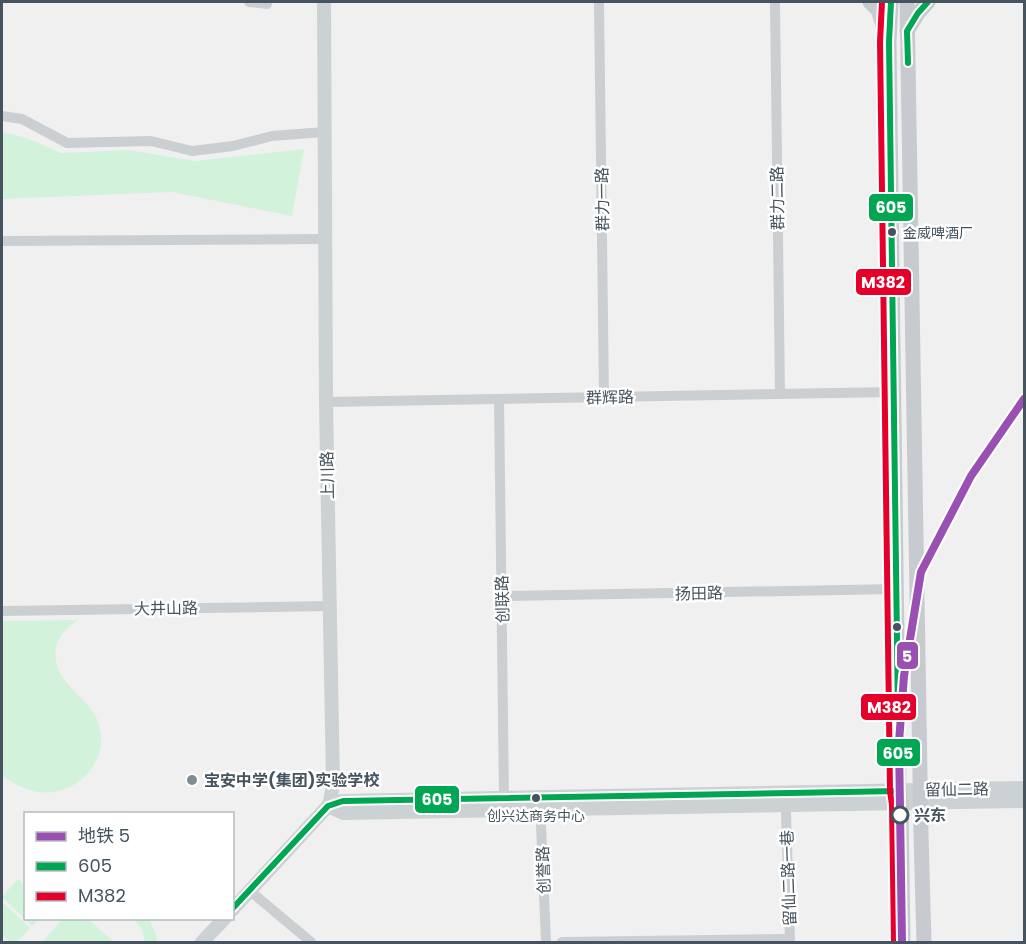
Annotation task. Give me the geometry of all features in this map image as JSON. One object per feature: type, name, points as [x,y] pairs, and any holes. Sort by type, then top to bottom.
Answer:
[{"type":"main road","points":[[870,2],[878,10],[889,42]]},
{"type":"main road","points":[[891,2],[889,42],[903,942]]},
{"type":"main road","points":[[907,2],[924,942]]},
{"type":"main road","points":[[907,31],[928,2]]},
{"type":"street","points":[[249,2],[267,4]]},
{"type":"street","name":"上川路","points":[[324,2],[326,402],[333,783],[328,806]]},
{"type":"street","name":"群力一路","points":[[599,2],[604,397]]},
{"type":"street","name":"群力二路","points":[[775,2],[780,394]]},
{"type":"street","points":[[2,116],[22,119],[67,143],[151,141],[192,151],[233,146],[272,136],[324,132]]},
{"type":"street","points":[[2,241],[325,239]]},
{"type":"street","name":"群辉路","points":[[326,402],[894,392]]},
{"type":"street","name":"创联路","points":[[499,399],[504,798]]},
{"type":"street","name":"扬田路","points":[[502,597],[896,589]]},
{"type":"street","name":"大井山路","points":[[2,611],[330,606]]},
{"type":"street","name":"留仙二路","points":[[920,797],[1024,788]]},
{"type":"street","name":"留仙二路","points":[[328,806],[343,813],[540,804],[900,797],[1024,801]]},
{"type":"street","name":"留仙二路","points":[[328,806],[343,801],[504,798],[540,804]]},
{"type":"street","name":"创誉路","points":[[540,804],[546,942]]},
{"type":"street","points":[[234,908],[328,806]]},
{"type":"street","name":"留仙二路一巷","points":[[786,813],[790,940]]},
{"type":"street","points":[[250,891],[311,942]]},
{"type":"street","points":[[202,942],[223,920]]},
{"type":"street","points":[[562,942],[790,940]]},
{"type":"green space","points":[[2,132],[29,139],[61,153],[129,150],[195,161],[304,149],[292,216],[172,192],[2,199]]},
{"type":"green space","points":[[78,620],[60,637],[55,654],[56,661],[67,683],[96,717],[101,734],[101,747],[91,769],[74,785],[51,792],[34,791],[2,776],[2,621]]},
{"type":"green space","points":[[18,879],[24,885],[24,918],[2,897]]},
{"type":"green space","points":[[2,902],[30,928],[17,942],[10,942],[2,935]]},
{"type":"green space","points":[[26,920],[38,920],[32,926]]},
{"type":"green space","points":[[62,920],[89,920],[114,942],[42,942]]},
{"type":"green space","points":[[135,920],[149,920],[157,942],[145,942],[142,930]]},
{"type":"metro line","name":"5","points":[[902,942],[899,742],[904,676],[921,572],[971,476],[1024,399]]},
{"type":"transit line","name":"M382","points":[[882,2],[880,42],[894,942]]},
{"type":"transit line","name":"605","points":[[234,907],[328,806],[343,801],[899,791],[889,42],[891,2]]},
{"type":"transit line","name":"605","points":[[908,63],[907,31],[928,2]]},
{"type":"place","name":"金威啤酒厂","points":[[892,232]]},
{"type":"place","name":"宝安中学(集团)实验学校","points":[[192,780]]},
{"type":"place","name":"创兴达商务中心","points":[[536,798]]},
{"type":"place","name":"兴东","points":[[900,815]]}]
